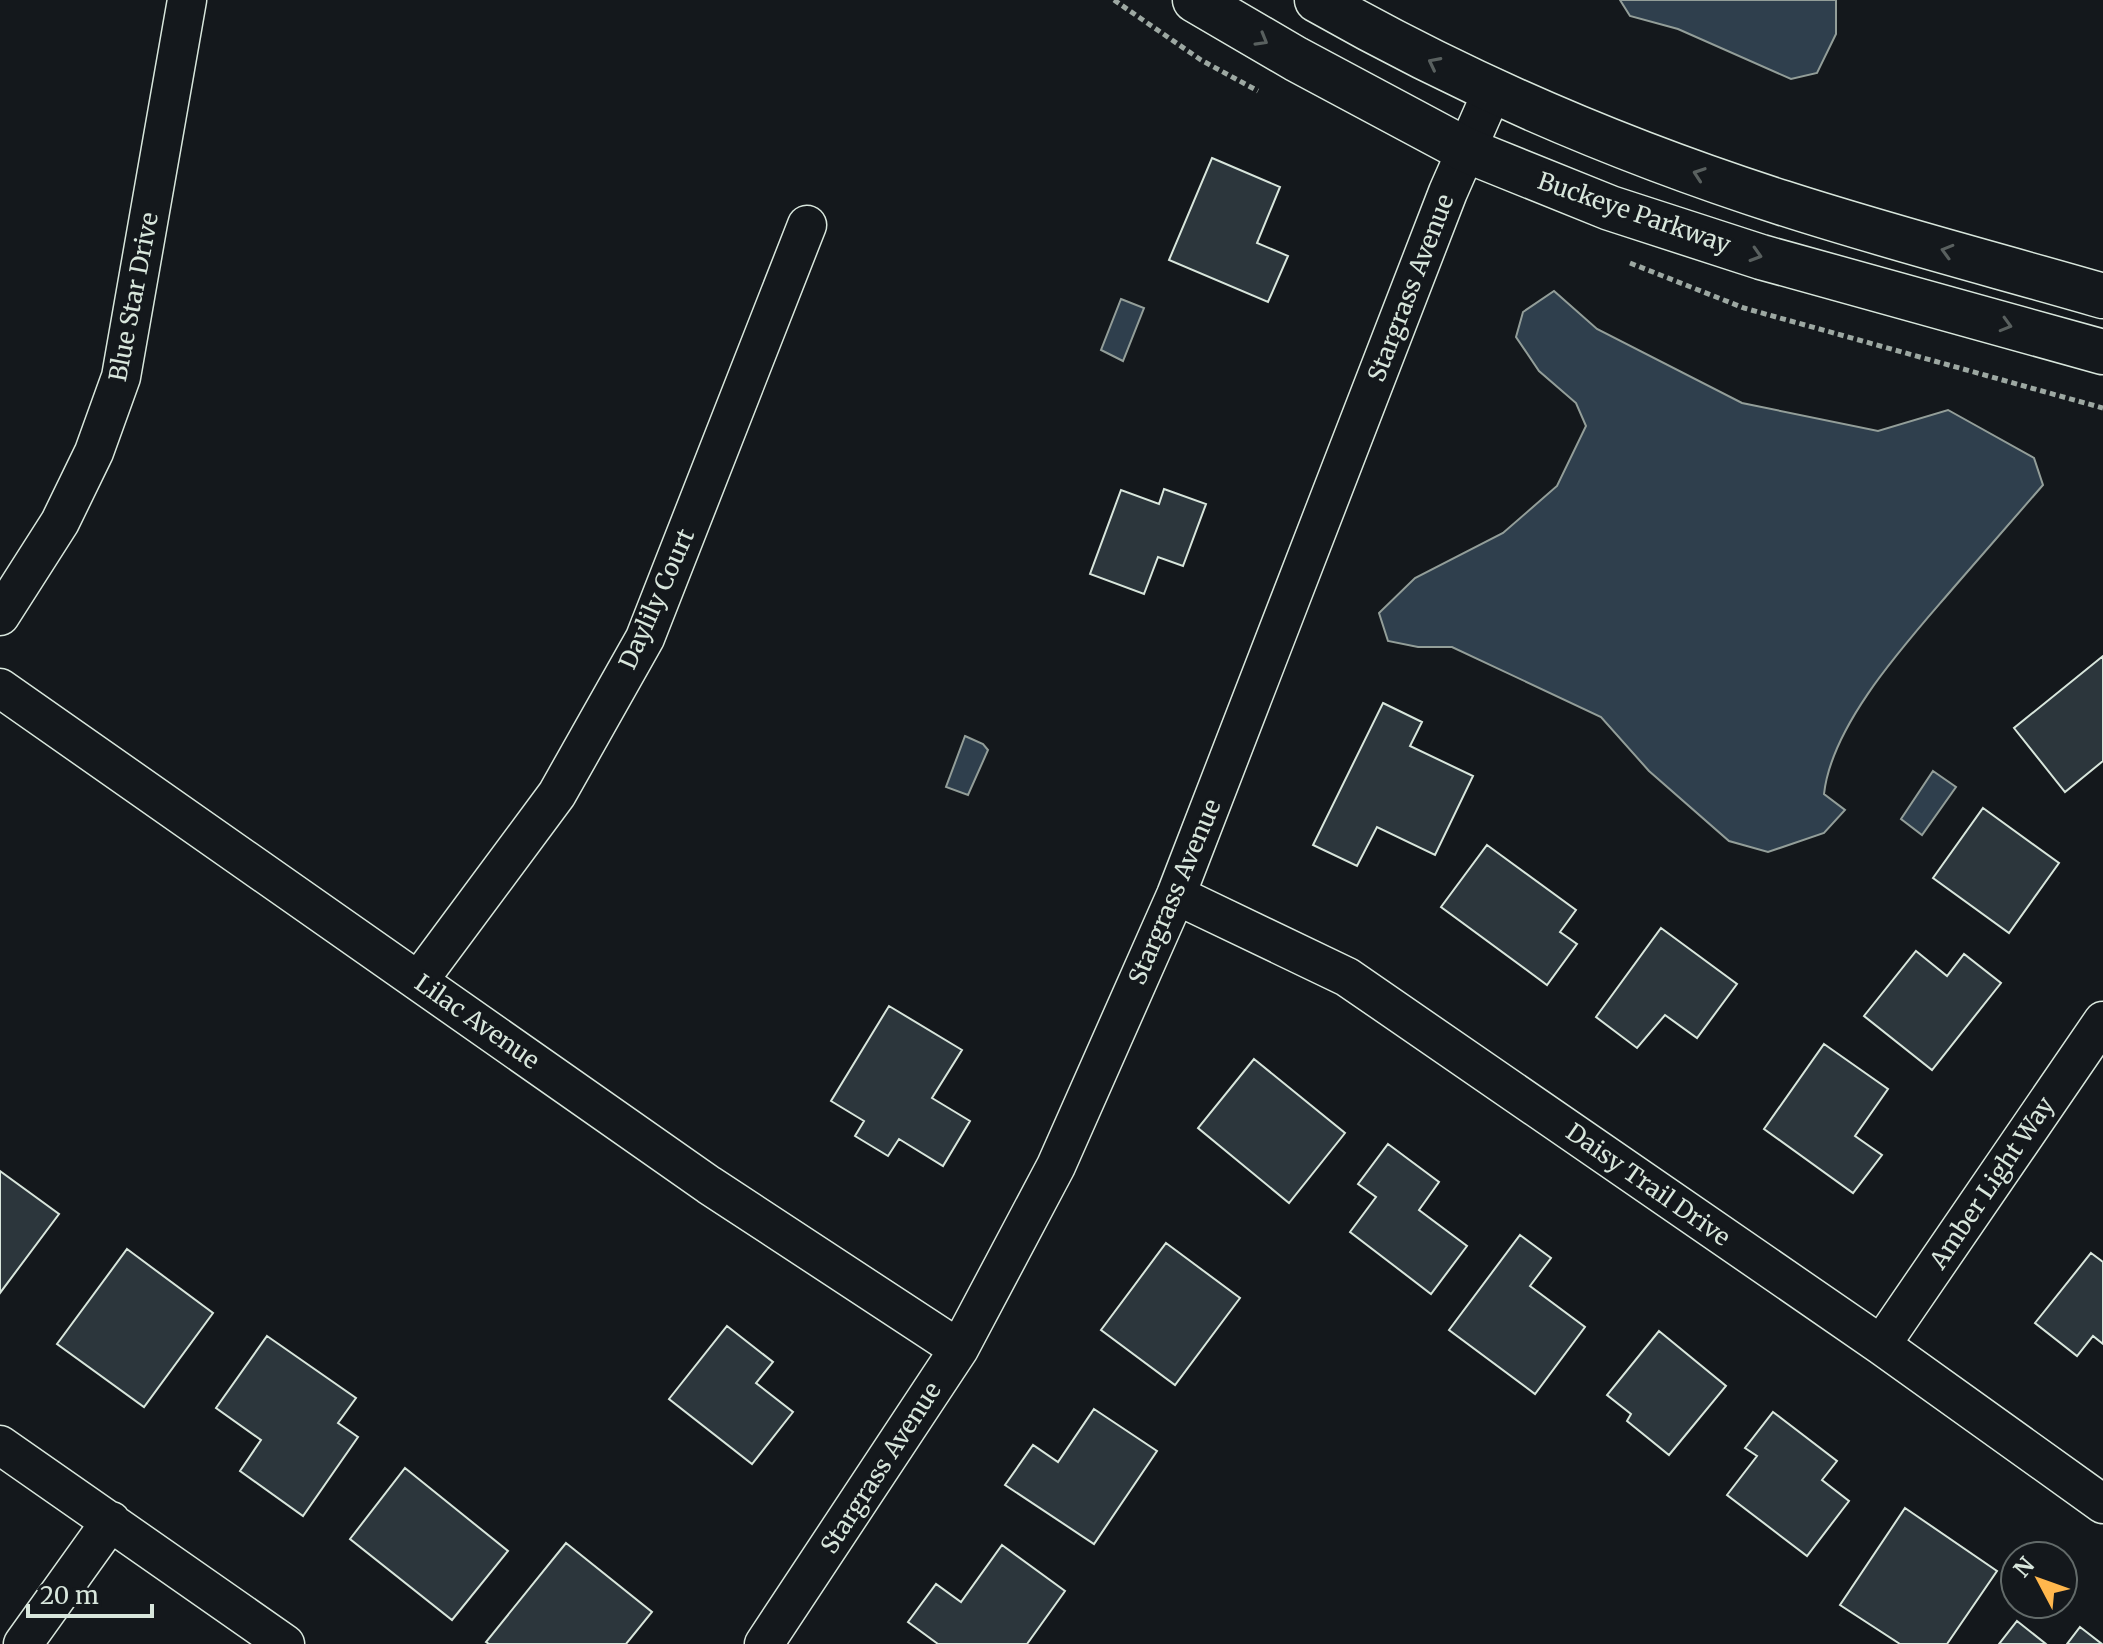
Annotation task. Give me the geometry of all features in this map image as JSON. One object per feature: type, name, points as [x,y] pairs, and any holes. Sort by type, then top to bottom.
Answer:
[{"type":"street","name":"Blue Star Drive","points":[[0,616],[60,522],[94,452],[121,377],[187,0]]},
{"type":"street","name":"Buckeye Parkway","points":[[1195,0],[1296,59],[1466,150],[1610,208],[1761,257],[2103,352]]},
{"type":"street","points":[[1317,0],[1372,32],[1492,92],[1636,152],[1783,203],[2103,296]]},
{"type":"street","name":"Stargrass Avenue","points":[[764,1644],[959,1349],[1056,1166],[1176,895],[1466,150],[1492,92]]},
{"type":"street","name":"Daylily Court","points":[[419,980],[557,794],[645,638],[807,225]]},
{"type":"street","name":"Lilac Avenue","points":[[0,688],[709,1185],[959,1349]]},
{"type":"street","name":"Daisy Trail Drive","points":[[1176,895],[1347,977],[1881,1345],[2103,1504]]},
{"type":"street","name":"Amber Light Way","points":[[1881,1345],[2103,1021]]},
{"type":"street","points":[[0,1445],[285,1644]]},
{"type":"street","points":[[23,1644],[111,1521]]},
{"type":"water","points":[[1620,0],[1836,0],[1836,34],[1817,73],[1791,79],[1678,29],[1630,16]]},
{"type":"water","points":[[1554,291],[1597,329],[1742,403],[1878,431],[1948,410],[2034,458],[2043,485],[1895,657],[1875,683],[1841,739],[1824,794],[1845,810],[1824,833],[1768,852],[1729,841],[1649,771],[1601,717],[1452,647],[1418,647],[1388,641],[1379,613],[1415,578],[1503,533],[1557,486],[1586,426],[1576,403],[1539,371],[1516,337],[1523,312]]},
{"type":"water","points":[[1121,299],[1144,308],[1123,361],[1101,350]]},
{"type":"water","points":[[965,736],[983,744],[988,750],[968,795],[946,787]]},
{"type":"water","points":[[1933,771],[1956,787],[1922,835],[1901,819]]},
{"type":"building","points":[[1212,158],[1280,187],[1257,243],[1288,256],[1268,302],[1169,260]]},
{"type":"building","points":[[1164,489],[1206,504],[1183,566],[1158,557],[1144,594],[1090,574],[1121,490],[1159,504]]},
{"type":"building","points":[[2103,656],[2103,761],[2065,792],[2014,728]]},
{"type":"building","points":[[1383,703],[1422,722],[1410,746],[1473,776],[1435,855],[1377,827],[1357,866],[1313,845]]},
{"type":"building","points":[[1983,808],[2059,863],[2009,933],[1933,878]]},
{"type":"building","points":[[1487,845],[1576,910],[1560,932],[1577,944],[1547,985],[1441,907]]},
{"type":"building","points":[[1661,928],[1737,984],[1697,1038],[1665,1015],[1637,1048],[1596,1017]]},
{"type":"building","points":[[1916,951],[1947,976],[1964,954],[2001,983],[1932,1070],[1864,1016]]},
{"type":"building","points":[[889,1006],[962,1050],[932,1098],[970,1121],[943,1166],[899,1139],[888,1156],[855,1136],[864,1121],[831,1101]]},
{"type":"building","points":[[1824,1044],[1888,1089],[1855,1136],[1882,1155],[1853,1193],[1764,1129]]},
{"type":"building","points":[[1254,1059],[1345,1133],[1289,1203],[1198,1128]]},
{"type":"building","points":[[1388,1144],[1439,1182],[1419,1210],[1467,1246],[1431,1294],[1350,1232],[1376,1197],[1358,1184]]},
{"type":"building","points":[[0,1171],[59,1214],[0,1293]]},
{"type":"building","points":[[1520,1235],[1551,1258],[1530,1286],[1585,1327],[1535,1394],[1449,1330]]},
{"type":"building","points":[[1166,1243],[1240,1298],[1175,1385],[1101,1330]]},
{"type":"building","points":[[127,1249],[213,1313],[144,1407],[57,1344]]},
{"type":"building","points":[[2091,1253],[2103,1262],[2103,1344],[2093,1336],[2077,1356],[2035,1323]]},
{"type":"building","points":[[727,1326],[773,1362],[756,1383],[793,1412],[752,1464],[669,1399]]},
{"type":"building","points":[[1659,1331],[1726,1386],[1669,1455],[1627,1421],[1631,1414],[1607,1395]]},
{"type":"building","points":[[267,1336],[356,1398],[338,1423],[358,1437],[303,1516],[240,1471],[261,1440],[216,1408]]},
{"type":"building","points":[[1094,1409],[1157,1451],[1094,1544],[1005,1485],[1033,1445],[1058,1462]]},
{"type":"building","points":[[1773,1412],[1837,1461],[1822,1480],[1849,1501],[1807,1556],[1727,1495],[1757,1456],[1745,1448]]},
{"type":"building","points":[[405,1468],[508,1551],[452,1620],[350,1539]]},
{"type":"building","points":[[1905,1508],[1997,1571],[1947,1644],[1900,1644],[1840,1605]]},
{"type":"building","points":[[566,1543],[652,1612],[626,1644],[486,1642]]},
{"type":"building","points":[[1002,1545],[1065,1591],[1027,1644],[938,1644],[908,1622],[936,1584],[961,1602]]},
{"type":"building","points":[[2017,1621],[2046,1644],[1999,1644]]},
{"type":"building","points":[[2080,1627],[2102,1644],[2067,1644]]}]
